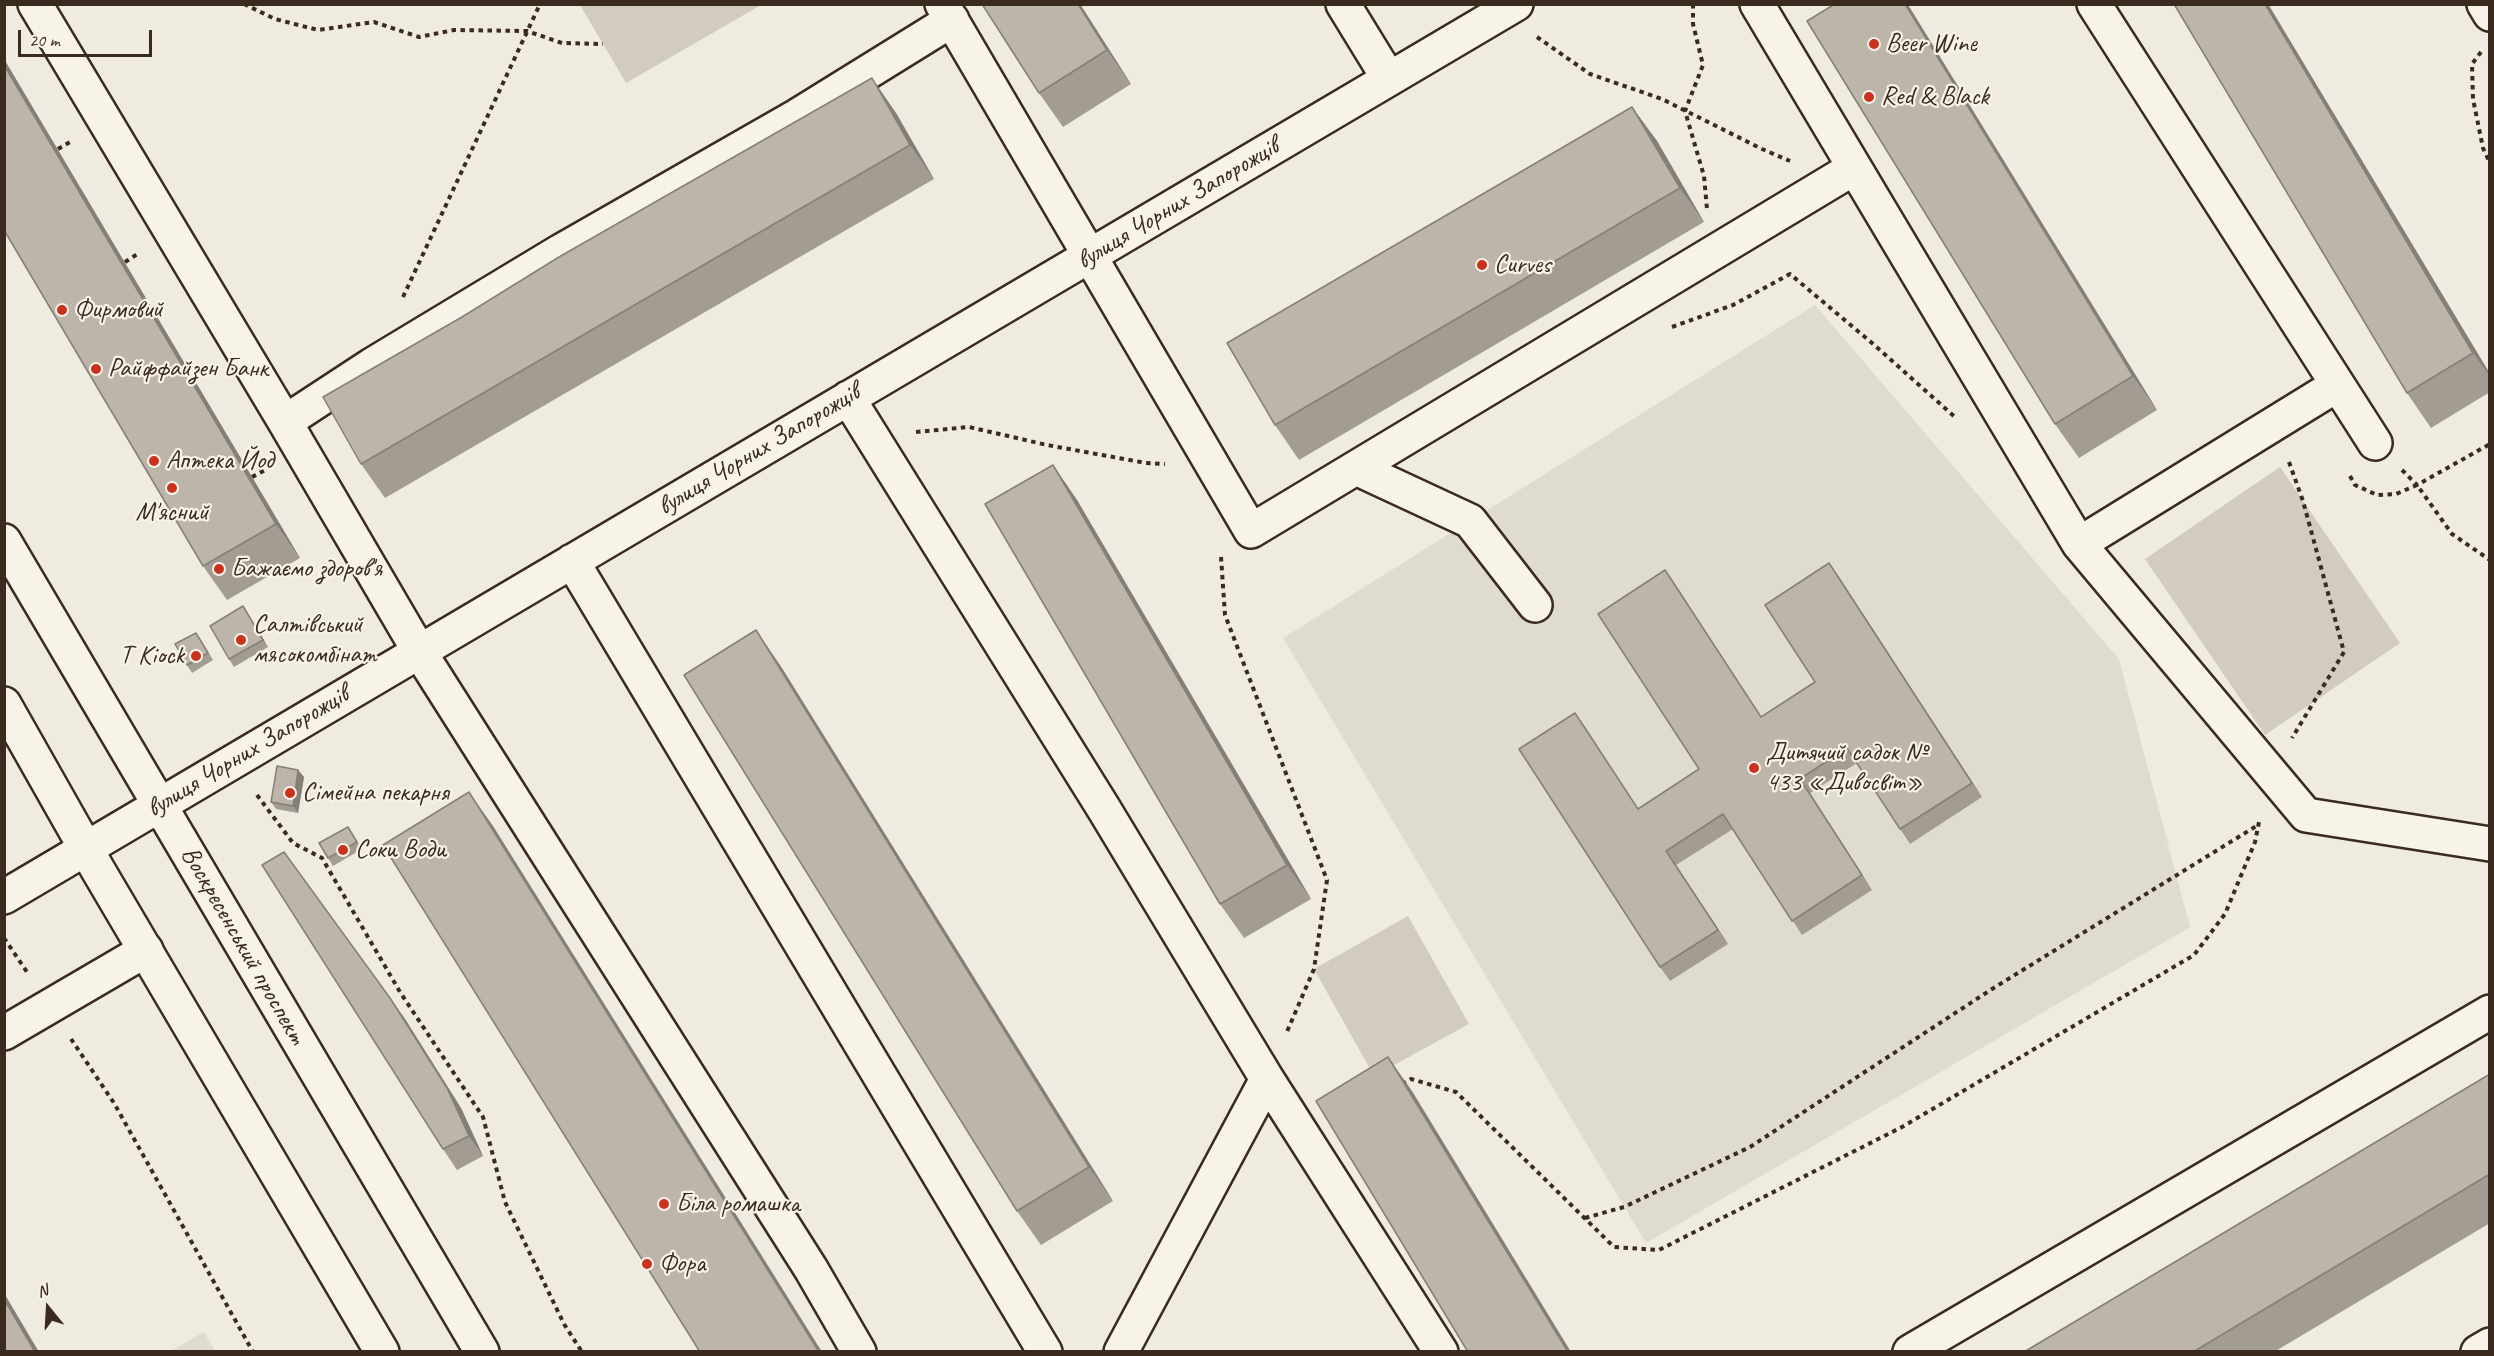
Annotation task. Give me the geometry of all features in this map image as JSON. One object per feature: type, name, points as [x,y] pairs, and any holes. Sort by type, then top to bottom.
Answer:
[{"type":"street","points":[[35,4],[419,651],[804,1259],[859,1352]]},
{"type":"street","points":[[1343,4],[1389,79]]},
{"type":"street","name":"вулиця Чорних Запорожців","points":[[4,897],[1516,4]]},
{"type":"street","points":[[1757,4],[1845,174],[2079,544],[2306,815],[2490,844]]},
{"type":"street","points":[[2094,4],[2375,443]]},
{"type":"street","points":[[2484,4],[2490,14]]},
{"type":"street","points":[[285,422],[386,356],[561,251],[797,116],[947,12],[1251,531],[1845,174]]},
{"type":"street","points":[[2079,544],[2337,385]]},
{"type":"street","points":[[848,398],[1104,809],[1267,1079],[1441,1352]]},
{"type":"street","points":[[1356,468],[1470,521],[1535,605]]},
{"type":"street","name":"Воскресенський проспект","points":[[4,541],[482,1352]]},
{"type":"street","points":[[572,561],[1045,1352]]},
{"type":"street","points":[[4,704],[382,1352]]},
{"type":"street","points":[[4,1033],[146,950]]},
{"type":"street","points":[[1910,1352],[2490,1012]]},
{"type":"street","points":[[1121,1352],[1267,1079]]},
{"type":"street","points":[[2478,1352],[2490,1345]]},
{"type":"path","points":[[244,4],[275,19],[318,30],[374,22],[419,37],[454,30],[527,31],[562,42],[603,44]]},
{"type":"path","points":[[402,300],[540,4]]},
{"type":"path","points":[[1693,4],[1693,24],[1703,65],[1685,111],[1704,176],[1712,254]]},
{"type":"path","points":[[1531,33],[1590,74],[1662,99],[1762,149],[1845,174]]},
{"type":"path","points":[[2484,49],[2472,64],[2473,99],[2483,148],[2490,164]]},
{"type":"path","points":[[1663,330],[1733,304],[1790,274],[1872,343],[1951,415],[1961,420]]},
{"type":"path","points":[[1401,1084],[1411,1079],[1456,1092],[1614,1247],[1659,1250],[1902,1127],[2194,955],[2225,914],[2255,842],[2271,773],[2344,652],[2303,501],[2276,422]]},
{"type":"path","points":[[872,436],[969,427],[1047,445],[1146,463],[1214,467]]},
{"type":"path","points":[[2349,475],[2355,485],[2377,495],[2397,494],[2490,444]]},
{"type":"path","points":[[2417,485],[2452,534],[2490,560]]},
{"type":"path","points":[[1251,531],[1221,551],[1225,615],[1327,880],[1314,969],[1267,1079]]},
{"type":"path","points":[[255,792],[293,843],[322,858],[400,992],[483,1117],[505,1202],[564,1324],[582,1352]]},
{"type":"path","points":[[1585,1219],[1624,1207],[1750,1147],[1992,989],[2259,825]]},
{"type":"path","points":[[4,938],[114,1103],[253,1352]]},
{"type":"shaded area","points":[[580,5],[761,5],[626,83]]},
{"type":"shaded area","name":"Дитячий садок № 433 «Дивосвіт»","points":[[1815,305],[2119,659],[2190,927],[1646,1243],[1283,638]]},
{"type":"shaded area","points":[[2280,467],[2400,643],[2265,735],[2145,559]]},
{"type":"shaded area","points":[[1408,916],[1469,1024],[1374,1076],[1314,969]]},
{"type":"shaded area","points":[[204,1332],[215,1351],[171,1351]]},
{"type":"building","points":[[982,4],[1078,4],[1107,50],[1039,93]]},
{"type":"building","points":[[1835,4],[1905,4],[2133,376],[2055,424],[1807,21]]},
{"type":"building","points":[[2174,4],[2265,4],[2473,353],[2407,393]]},
{"type":"building","points":[[4,65],[276,524],[203,566],[4,230]]},
{"type":"building","points":[[872,78],[910,145],[361,464],[323,397],[462,317],[559,257]]},
{"type":"building","points":[[1632,107],[1680,188],[1275,425],[1227,343]]},
{"type":"building","points":[[1053,465],[1287,865],[1220,904],[985,504]]},
{"type":"building","points":[[1829,563],[1972,783],[1900,829],[1847,748],[1800,779],[1862,875],[1792,921],[1723,814],[1666,851],[1718,930],[1660,967],[1519,749],[1575,713],[1638,809],[1699,769],[1598,614],[1665,570],[1761,717],[1815,682],[1765,605]]},
{"type":"building","name":"Салтівський мясокомбінат","points":[[243,606],[263,640],[229,659],[210,626]]},
{"type":"building","points":[[756,630],[1089,1167],[1017,1211],[684,675]]},
{"type":"building","name":"T Kiock","points":[[196,633],[208,653],[187,665],[175,644]]},
{"type":"building","points":[[277,766],[298,770],[293,806],[271,802]]},
{"type":"building","points":[[469,792],[819,1352],[700,1352],[383,845]]},
{"type":"building","points":[[348,827],[357,842],[328,858],[319,843]]},
{"type":"building","points":[[284,852],[390,998],[447,1088],[469,1136],[443,1149],[262,865]]},
{"type":"building","points":[[1388,1057],[1568,1352],[1468,1352],[1316,1101]]},
{"type":"building","points":[[2490,1074],[2490,1174],[2193,1352],[2024,1352]]},
{"type":"building","points":[[4,1299],[35,1352],[4,1352]]},
{"type":"place","name":"Beer Wine","points":[[1874,44]]},
{"type":"place","name":"Red & Black","points":[[1869,97]]},
{"type":"place","name":"Curves","points":[[1482,265]]},
{"type":"place","name":"Фирмовий","points":[[62,310]]},
{"type":"place","name":"Райффайзен Банк","points":[[96,369]]},
{"type":"place","name":"Аптека Йод","points":[[154,461]]},
{"type":"place","name":"М'ясний","points":[[172,488]]},
{"type":"place","name":"Бажаємо здоров'я","points":[[219,569]]},
{"type":"place","name":"Салтівський мясокомбінат","points":[[241,640]]},
{"type":"place","name":"T Kiock","points":[[196,656]]},
{"type":"place","name":"Дитячий садок № 433 «Дивосвіт»","points":[[1754,768]]},
{"type":"place","name":"Сімейна пекарня","points":[[290,793]]},
{"type":"place","name":"Соки Води","points":[[343,850]]},
{"type":"place","name":"Біла ромашка","points":[[664,1204]]},
{"type":"place","name":"Фора","points":[[647,1264]]}]
